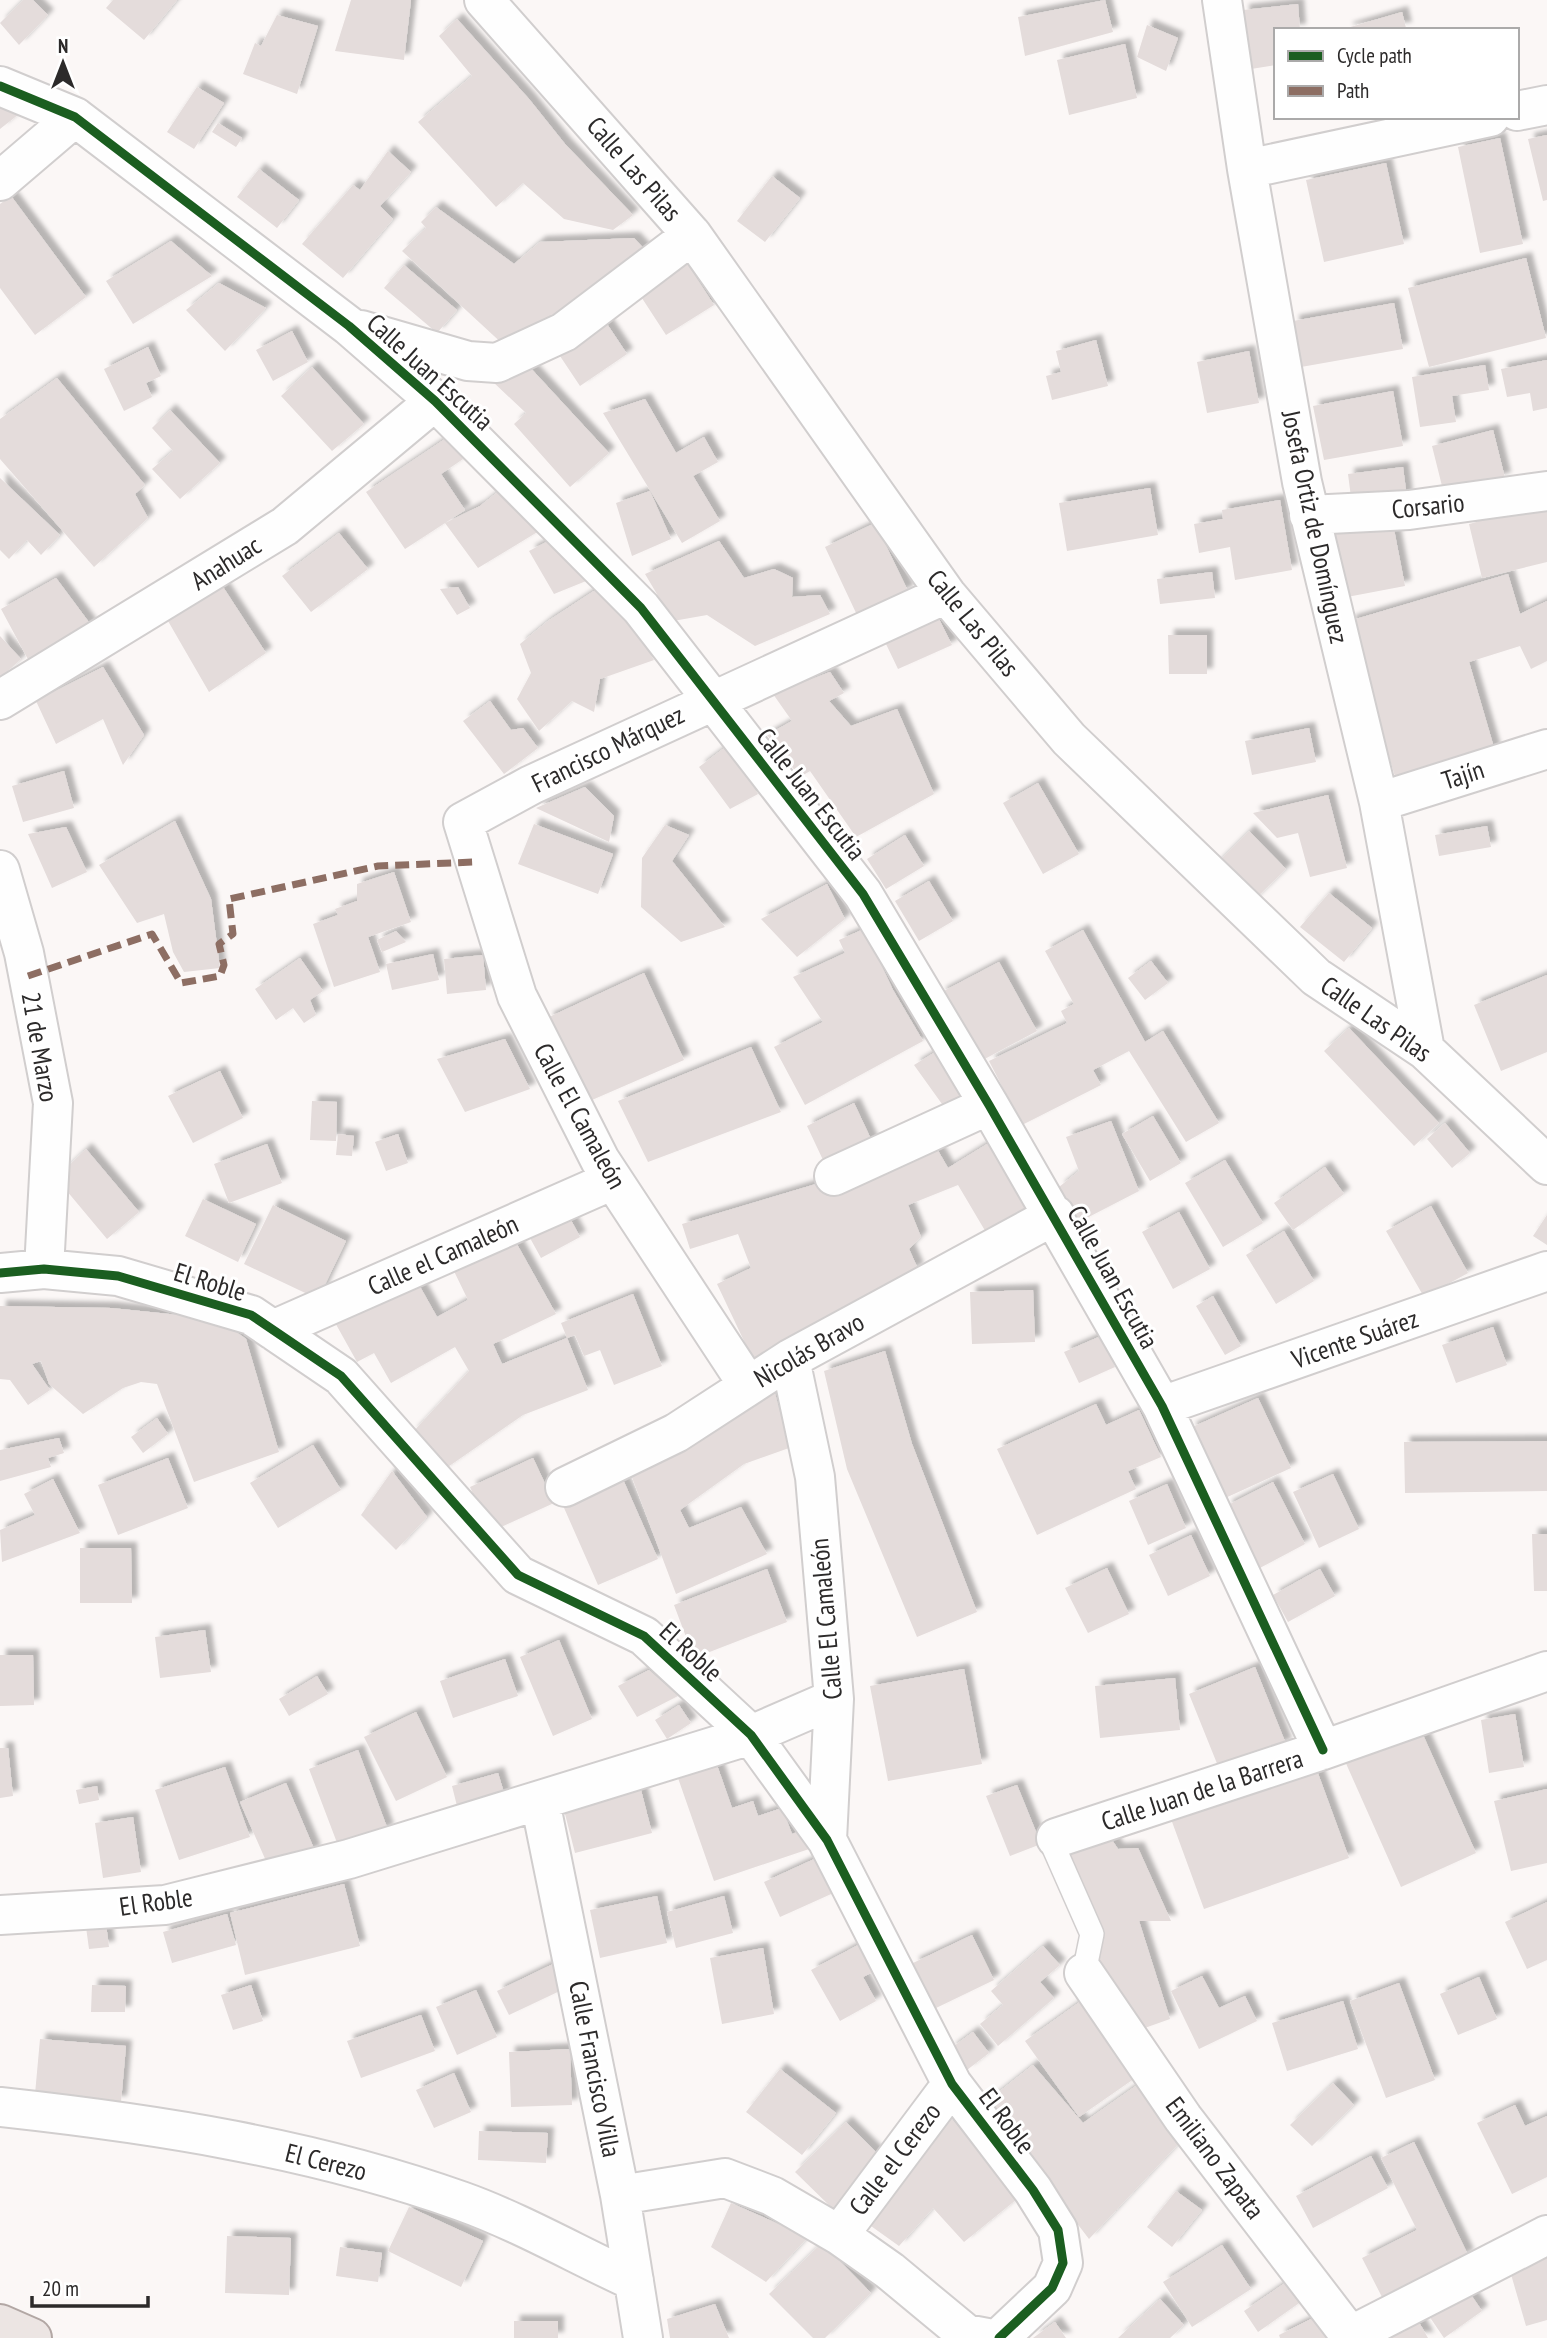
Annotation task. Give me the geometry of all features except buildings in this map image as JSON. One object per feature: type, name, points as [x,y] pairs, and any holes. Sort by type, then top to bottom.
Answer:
[{"type":"main road","points":[[0,2324],[32,2338]]},
{"type":"street","name":"Calle Las Pilas","points":[[484,0],[692,235],[946,594],[1069,739],[1316,977],[1425,1050],[1547,1165]]},
{"type":"street","name":"Josefa Ortiz de Domínguez","points":[[1222,0],[1247,169],[1309,515],[1379,802],[1425,1050]]},
{"type":"street","name":"Calle Juan Escutia","points":[[0,86],[75,117],[349,326],[435,401],[640,608],[863,894],[1055,1216],[1162,1406],[1323,1750]]},
{"type":"street","points":[[1519,111],[1547,105]]},
{"type":"street","points":[[0,181],[75,117]]},
{"type":"street","points":[[1247,169],[1481,119]]},
{"type":"street","points":[[349,326],[468,361],[497,363],[564,332],[692,235]]},
{"type":"street","name":"Anahuac","points":[[0,700],[285,526],[435,401]]},
{"type":"street","name":"Corsario","points":[[1309,515],[1409,510],[1547,491]]},
{"type":"street","name":"Francisco Márquez","points":[[463,822],[531,785],[710,700],[946,594]]},
{"type":"street","name":"Tajín","points":[[1379,802],[1547,748]]},
{"type":"street","name":"Calle El Camaleón","points":[[463,822],[517,996],[600,1160],[748,1385]]},
{"type":"street","name":"21 de Marzo","points":[[0,870],[24,953],[53,1103],[44,1269]]},
{"type":"street","points":[[834,1176],[989,1105]]},
{"type":"street","name":"Calle el Camaleón","points":[[273,1330],[613,1180]]},
{"type":"street","name":"Nicolás Bravo","points":[[565,1487],[676,1433],[790,1359],[1055,1216]]},
{"type":"street","name":"El Roble","points":[[0,1273],[44,1269],[118,1276],[251,1315],[341,1376],[518,1575],[644,1636],[751,1735],[827,1840],[952,2084],[1033,2190],[1058,2230],[1063,2263],[1052,2288],[999,2338]]},
{"type":"street","name":"Vicente Suárez","points":[[1162,1406],[1547,1272]]},
{"type":"street","name":"Calle El Camaleón","points":[[790,1359],[815,1477],[834,1699],[827,1840]]},
{"type":"street","name":"Calle Juan de la Barrera","points":[[1056,1838],[1323,1750],[1547,1671]]},
{"type":"street","name":"El Roble","points":[[0,1915],[165,1905],[349,1859],[751,1735],[834,1699]]},
{"type":"street","name":"Calle Francisco Villa","points":[[540,1801],[620,2195],[643,2338]]},
{"type":"street","name":"Emiliano Zapata","points":[[1084,1973],[1183,2118],[1351,2337]]},
{"type":"street","name":"Calle el Cerezo","points":[[839,2235],[952,2084]]},
{"type":"street","name":"El Cerezo","points":[[0,2107],[132,2121],[321,2158],[463,2202],[634,2281]]},
{"type":"street","points":[[620,2195],[725,2178],[772,2196],[839,2235],[890,2271],[966,2334],[987,2338]]},
{"type":"street","points":[[1351,2337],[1547,2235]]},
{"type":"lane","points":[[1056,1838],[1054,1848],[1092,1934],[1084,1973]]},
{"type":"marked path","points":[[28,976],[152,934],[181,983],[220,976],[224,965],[219,944],[233,934],[229,899],[378,866],[474,862]]},
{"type":"cycle path","points":[[0,86],[75,117],[349,326],[435,401],[641,608],[863,894],[989,1105],[1162,1406],[1323,1750]]},
{"type":"cycle path","points":[[0,1273],[44,1269],[118,1276],[251,1315],[341,1376],[518,1575],[644,1636],[751,1735],[827,1840],[952,2084],[1033,2190],[1058,2230],[1063,2263],[1052,2288],[999,2338]]}]
